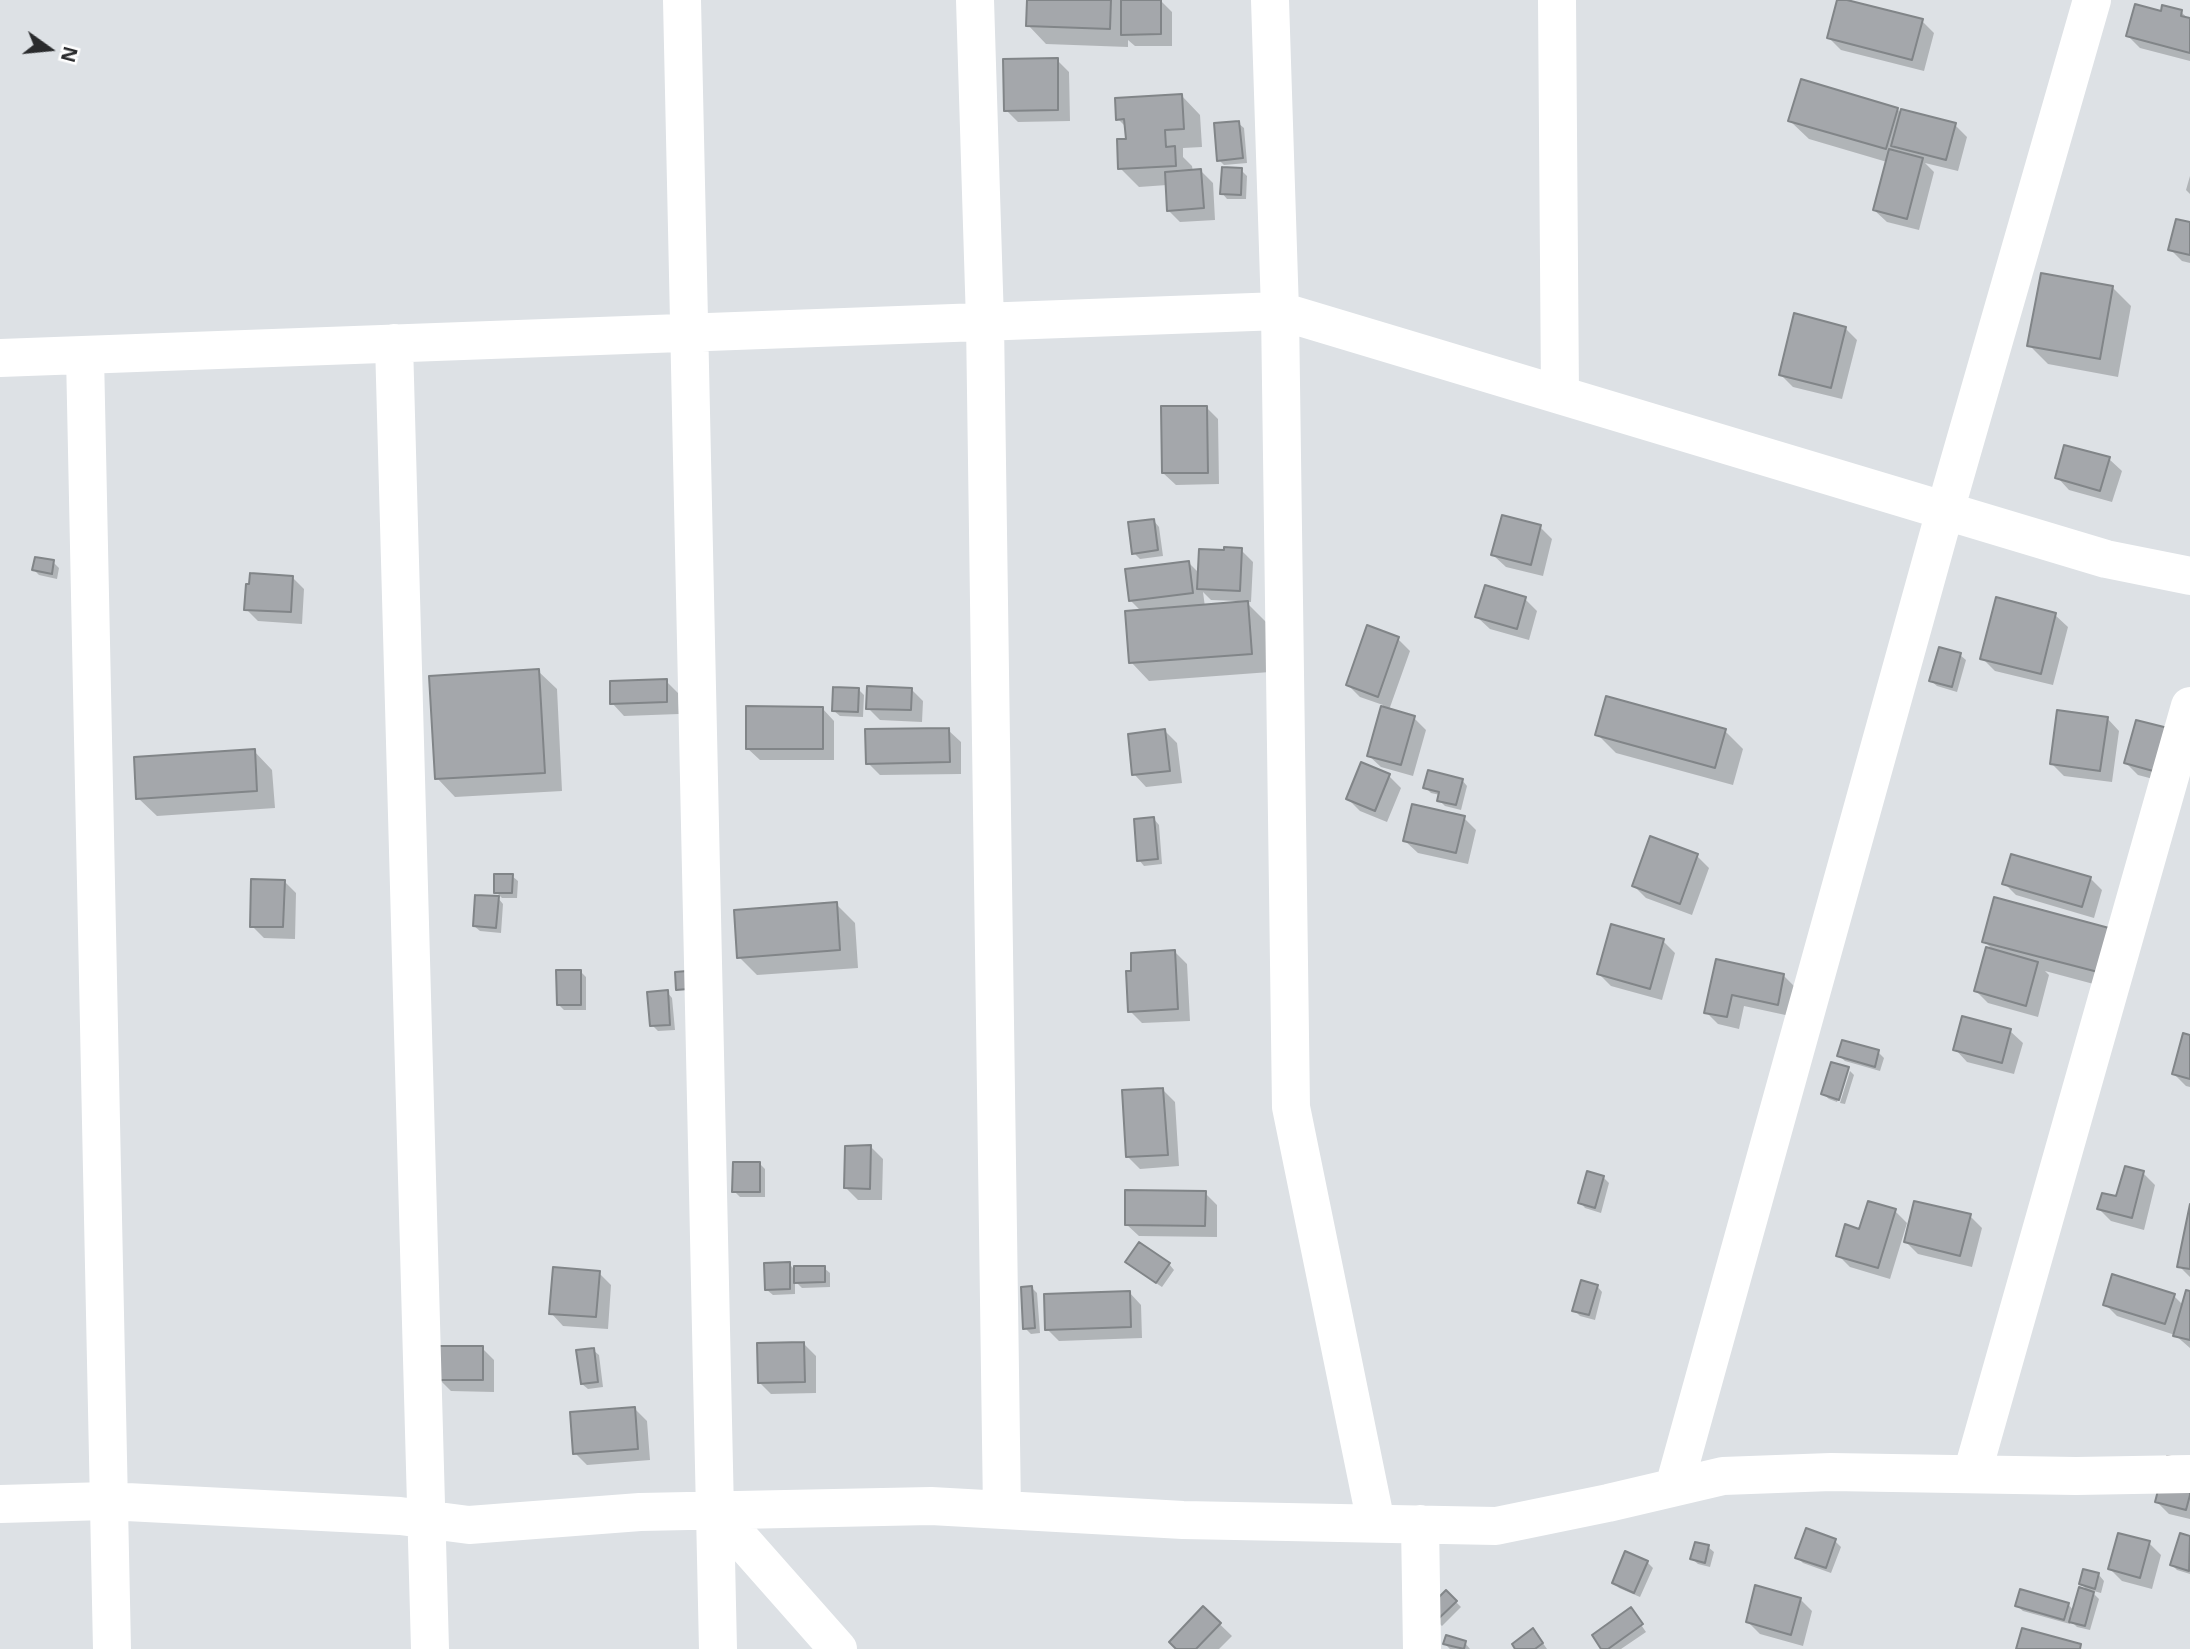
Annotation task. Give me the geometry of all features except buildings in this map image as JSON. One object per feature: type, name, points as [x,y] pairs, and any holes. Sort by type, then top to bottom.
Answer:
[{"type":"street","points":[[682,0],[718,1649]]},
{"type":"street","points":[[975,0],[985,322],[1002,1510]]},
{"type":"street","points":[[1270,0],[1280,311],[1291,1107],[1376,1523]]},
{"type":"street","points":[[1557,0],[1560,396]]},
{"type":"street","points":[[1674,1487],[1945,511],[2092,0]]},
{"type":"street","points":[[0,358],[1280,311],[2106,559],[2190,576]]},
{"type":"street","points":[[394,343],[430,1649]]},
{"type":"street","points":[[85,355],[112,1649]]},
{"type":"street","points":[[1972,1474],[2190,706]]},
{"type":"street","points":[[0,1504],[107,1501],[386,1515],[469,1525],[640,1512],[931,1506],[1183,1520],[1496,1526],[1723,1476],[1831,1472],[2076,1476],[2190,1474]]},
{"type":"street","points":[[715,1510],[838,1649]]},
{"type":"street","points":[[1420,1524],[1422,1649]]}]
